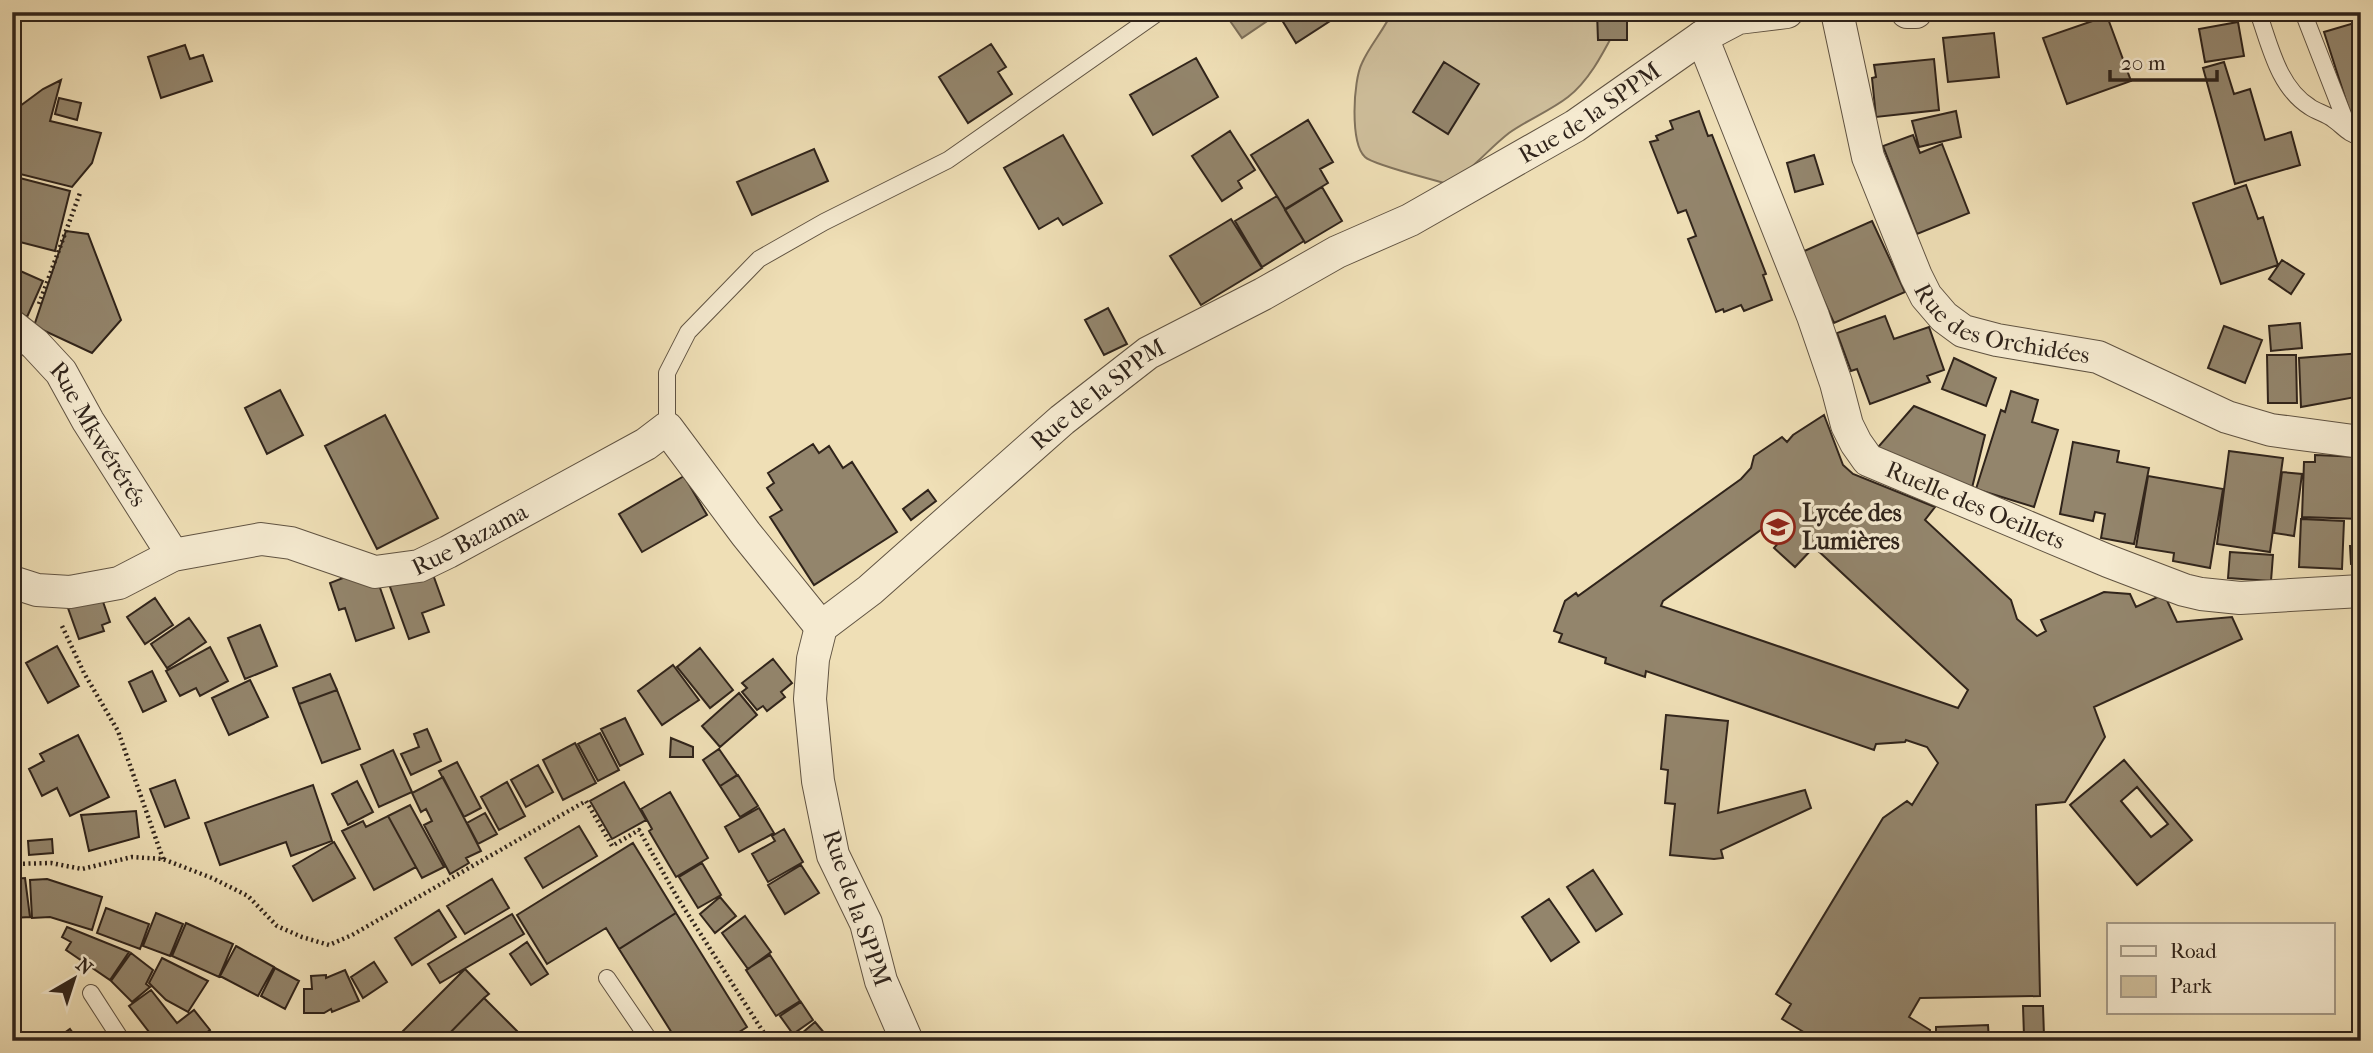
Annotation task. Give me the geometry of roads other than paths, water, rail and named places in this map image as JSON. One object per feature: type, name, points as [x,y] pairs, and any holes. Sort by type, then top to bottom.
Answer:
[{"type":"street","name":"Rue de la SPPM","points":[[907,1041],[881,981],[866,923],[833,855],[818,781],[810,699],[813,659],[821,627],[870,590],[1062,421],[1149,354],[1337,252],[1410,220],[1563,132],[1702,37],[1738,18],[1787,12]]},
{"type":"street","name":"Rue des Orchidées","points":[[1837,12],[1868,158],[1916,276],[1926,296],[1944,317],[1963,331],[1997,340],[2098,357],[2227,417],[2271,430],[2361,443]]},
{"type":"street","points":[[1908,12],[1916,12]]},
{"type":"street","name":"Ruelle des Oeillets","points":[[1702,37],[1813,316],[1847,425],[1868,460],[2070,546],[2184,590],[2240,598],[2361,591]]},
{"type":"street","name":"Rue Mkwérérés","points":[[20,332],[61,372],[88,421],[173,555]]},
{"type":"street","name":"Rue Bazama","points":[[12,582],[46,591],[71,592],[119,583],[173,555],[261,539],[291,544],[375,572],[419,566],[646,444],[667,428]]},
{"type":"street","points":[[667,428],[746,534],[821,627]]},
{"type":"lane","points":[[667,428],[667,373],[688,332],[759,259],[824,222],[948,160],[1159,12]]},
{"type":"lane","points":[[2258,12],[2277,65],[2288,86],[2308,106],[2334,119],[2356,136]]},
{"type":"lane","points":[[2303,12],[2356,136]]},
{"type":"lane","points":[[607,978],[650,1041]]},
{"type":"lane","points":[[91,993],[122,1041]]},
{"type":"place","name":"Lycée des Lumières","points":[[1778,527]]}]
